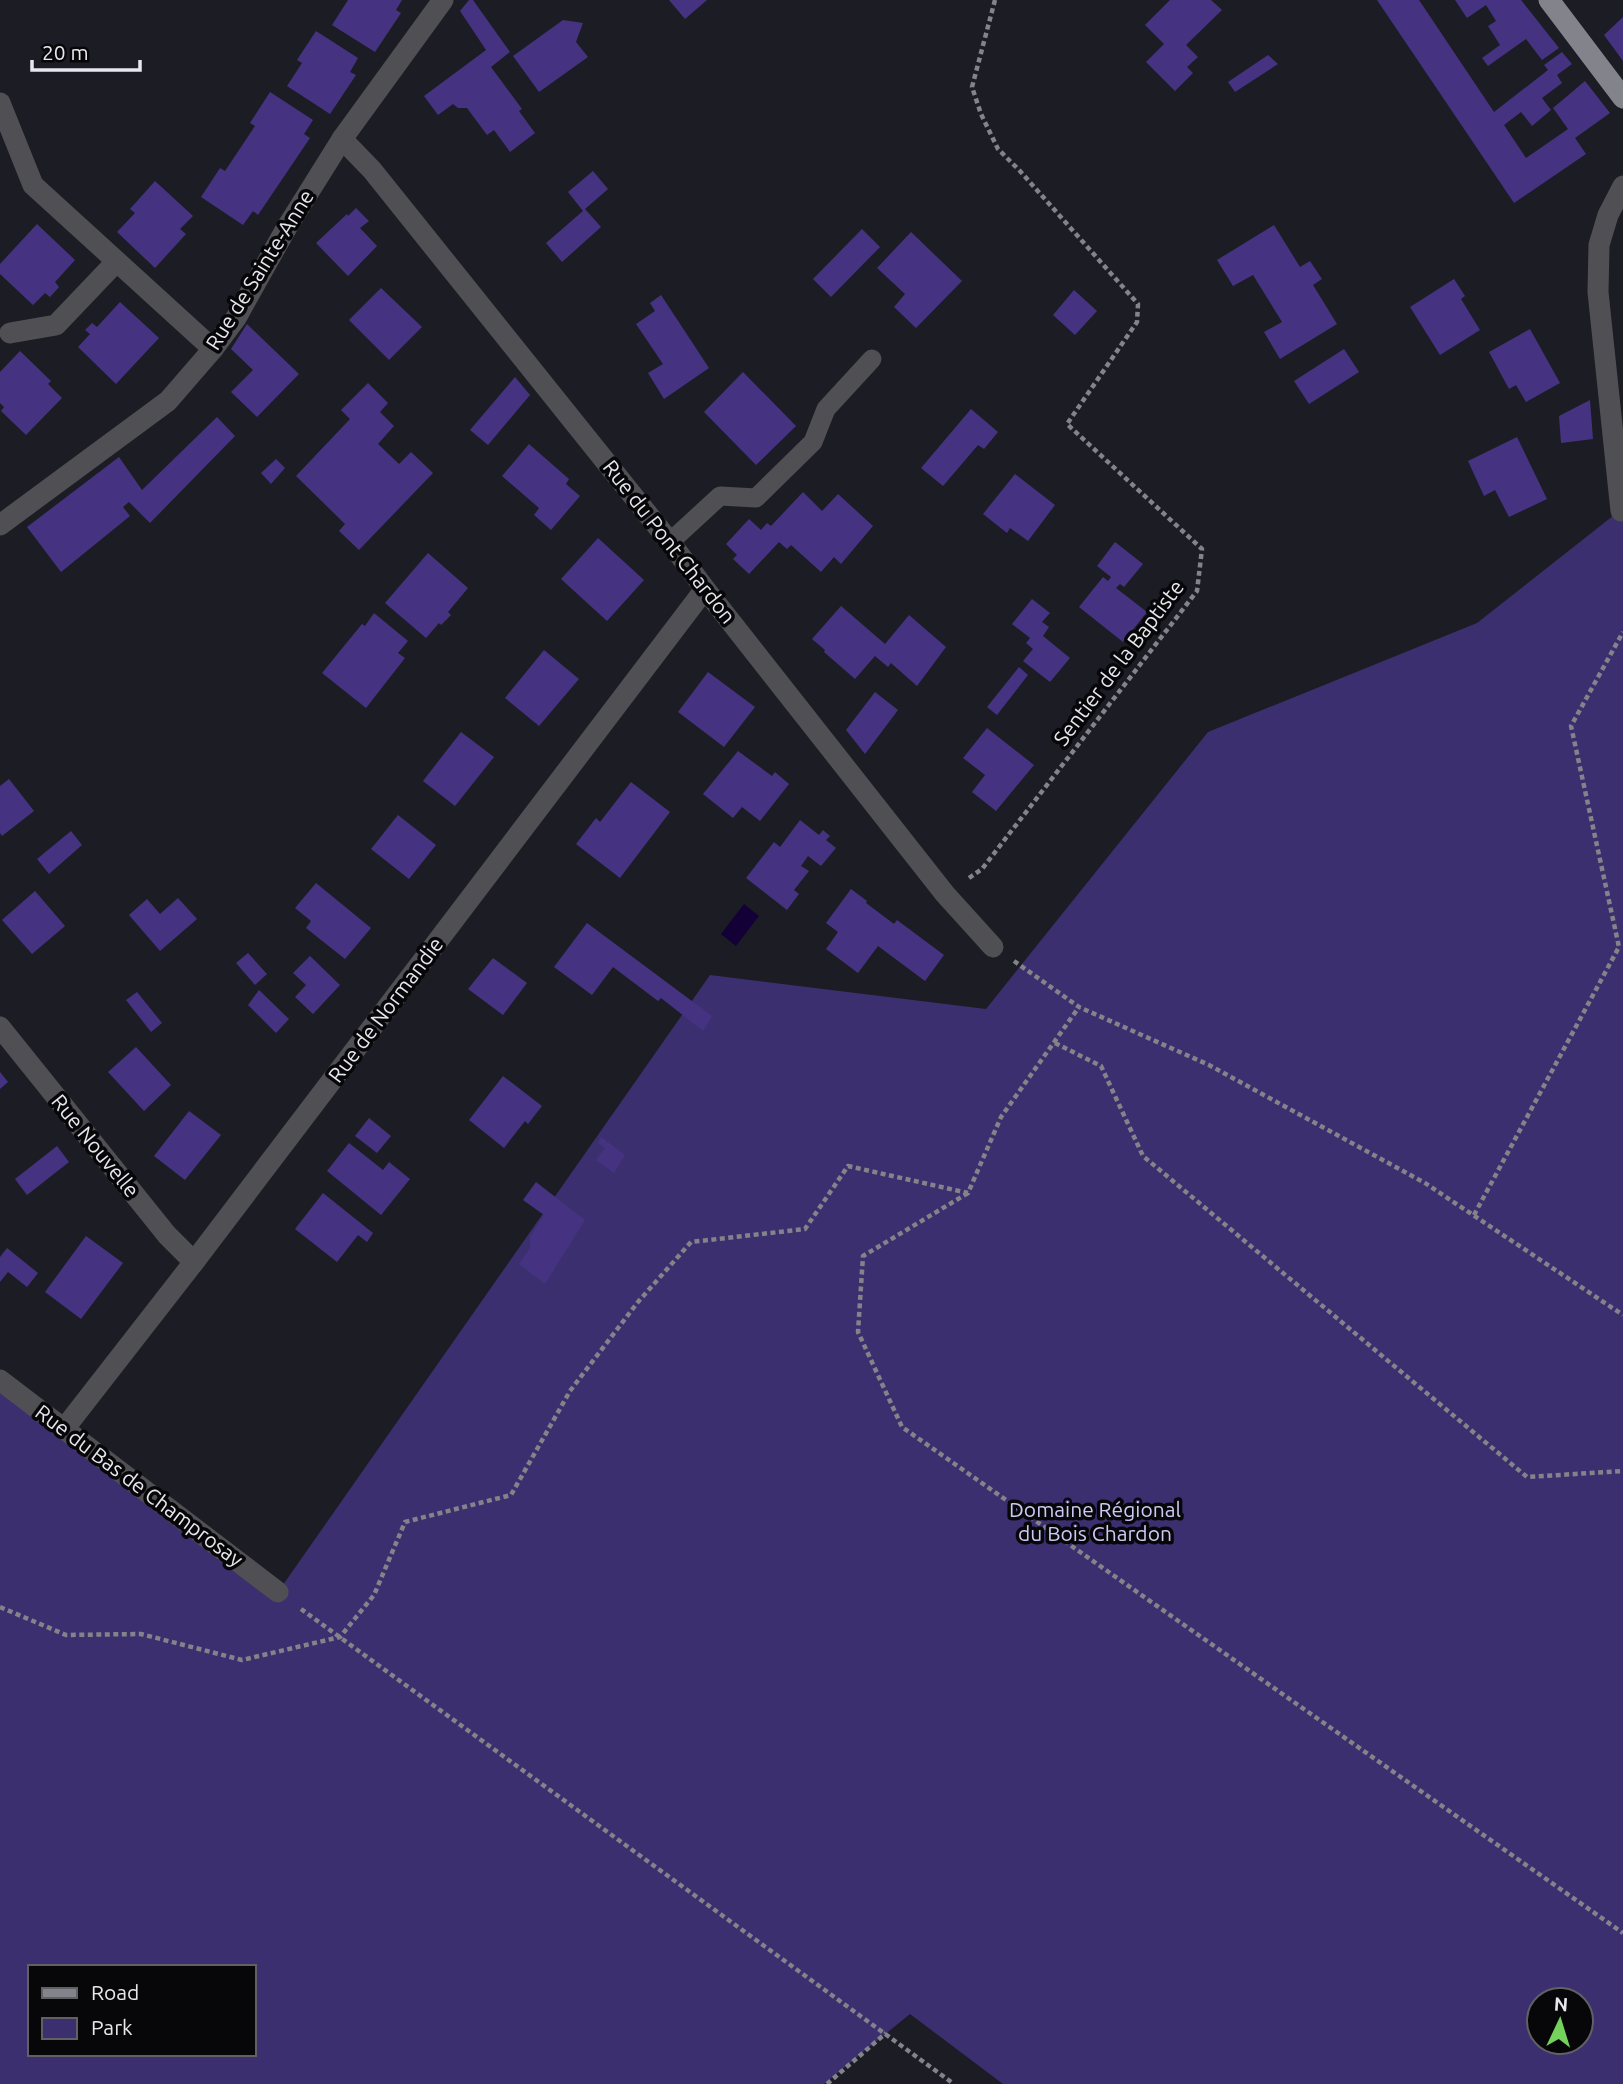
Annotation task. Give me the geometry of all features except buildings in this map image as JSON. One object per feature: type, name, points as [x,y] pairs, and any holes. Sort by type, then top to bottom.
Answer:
[{"type":"main road","points":[[1549,0],[1623,98]]},
{"type":"street","name":"Rue de Sainte-Anne","points":[[0,525],[168,401],[213,349],[236,318],[287,227],[342,139],[443,0]]},
{"type":"street","points":[[0,103],[33,185],[213,349]]},
{"type":"street","name":"Rue du Pont Chardon","points":[[342,139],[372,170],[670,541],[945,894],[993,947]]},
{"type":"street","points":[[1621,511],[1598,292],[1600,245],[1608,215],[1623,186]]},
{"type":"street","points":[[10,333],[56,326],[116,262]]},
{"type":"street","name":"Rue de Normandie","points":[[64,1429],[705,589]]},
{"type":"street","name":"Rue Nouvelle","points":[[0,1027],[167,1235],[194,1262]]},
{"type":"street","name":"Rue du Bas de Champrosay","points":[[0,1380],[278,1592]]},
{"type":"lane","points":[[670,541],[720,496],[756,498],[813,442],[825,409],[872,359]]},
{"type":"path","name":"Sentier de la Baptiste","points":[[945,894],[982,869],[1197,591],[1202,549],[1067,424],[1137,322],[1138,304],[998,149],[981,114],[972,87],[995,0]]},
{"type":"path","points":[[1474,1215],[1619,947],[1571,726],[1623,632]]},
{"type":"path","points":[[993,947],[1079,1007],[1209,1065],[1425,1183],[1623,1315]]},
{"type":"path","points":[[1079,1007],[1001,1117],[968,1193],[863,1256],[858,1332],[902,1427],[1623,1933]]},
{"type":"path","points":[[1055,1042],[1101,1066],[1143,1156],[1527,1477],[1623,1471]]},
{"type":"path","points":[[0,1607],[66,1635],[141,1634],[243,1660],[340,1637],[374,1595],[405,1522],[511,1496],[570,1391],[638,1302],[691,1242],[805,1229],[848,1166],[968,1193]]},
{"type":"path","points":[[278,1592],[954,2084]]},
{"type":"path","points":[[827,2084],[886,2033]]},
{"type":"green space","name":"Domaine Régional du Bois Chardon","points":[[1623,508],[1623,2084],[1003,2084],[910,2014],[824,2084],[0,2084],[0,1380],[278,1592],[710,975],[986,1009],[1208,732],[1477,623]]},
{"type":"shaded area","points":[[744,904],[759,916],[736,946],[721,934]]}]
